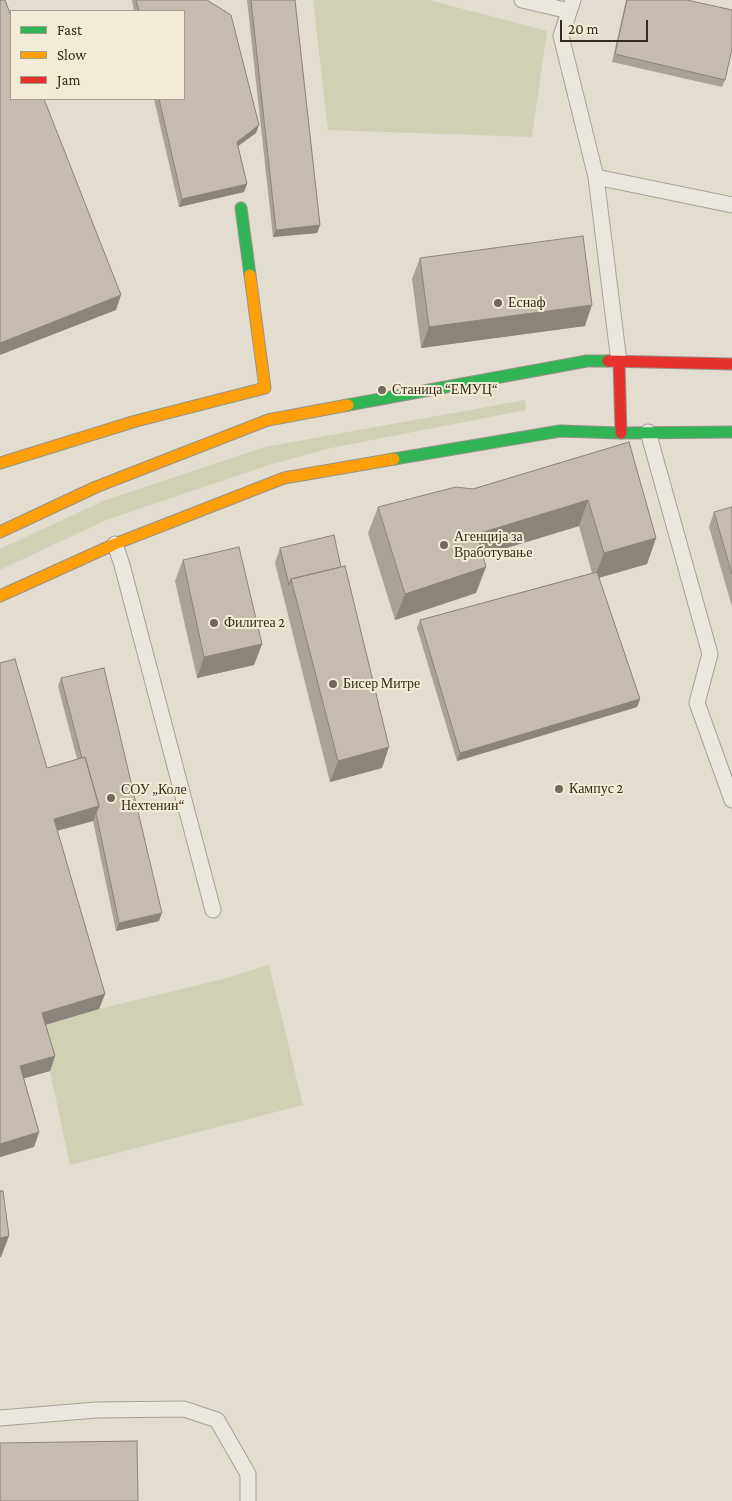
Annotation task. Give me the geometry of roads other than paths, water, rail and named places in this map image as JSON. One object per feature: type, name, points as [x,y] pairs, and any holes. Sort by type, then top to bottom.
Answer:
[{"type":"main road","points":[[0,463],[136,421],[265,388],[241,208]]},
{"type":"main road","points":[[0,532],[96,487],[268,420],[587,361],[732,364]]},
{"type":"main road","points":[[618,362],[621,433]]},
{"type":"main road","points":[[0,596],[115,544],[284,478],[560,432],[732,432]]},
{"type":"lane","points":[[522,0],[571,6],[561,36],[596,177],[618,362]]},
{"type":"lane","points":[[596,177],[732,205]]},
{"type":"lane","points":[[648,432],[710,654],[697,703],[732,800]]},
{"type":"lane","points":[[115,544],[213,910]]},
{"type":"lane","points":[[0,1418],[96,1410],[184,1409],[201,1414],[217,1420],[248,1474],[248,1501]]},
{"type":"place","name":"Еснаф","points":[[498,303]]},
{"type":"place","name":"Станица “ЕМУЦ“","points":[[382,390]]},
{"type":"place","name":"Агенција за Вработување","points":[[444,545]]},
{"type":"place","name":"Филитеа 2","points":[[214,623]]},
{"type":"place","name":"Бисер Митре","points":[[333,684]]},
{"type":"place","name":"Кампус 2","points":[[559,789]]},
{"type":"place","name":"СОУ „Коле Нехтенин“","points":[[111,798]]}]
